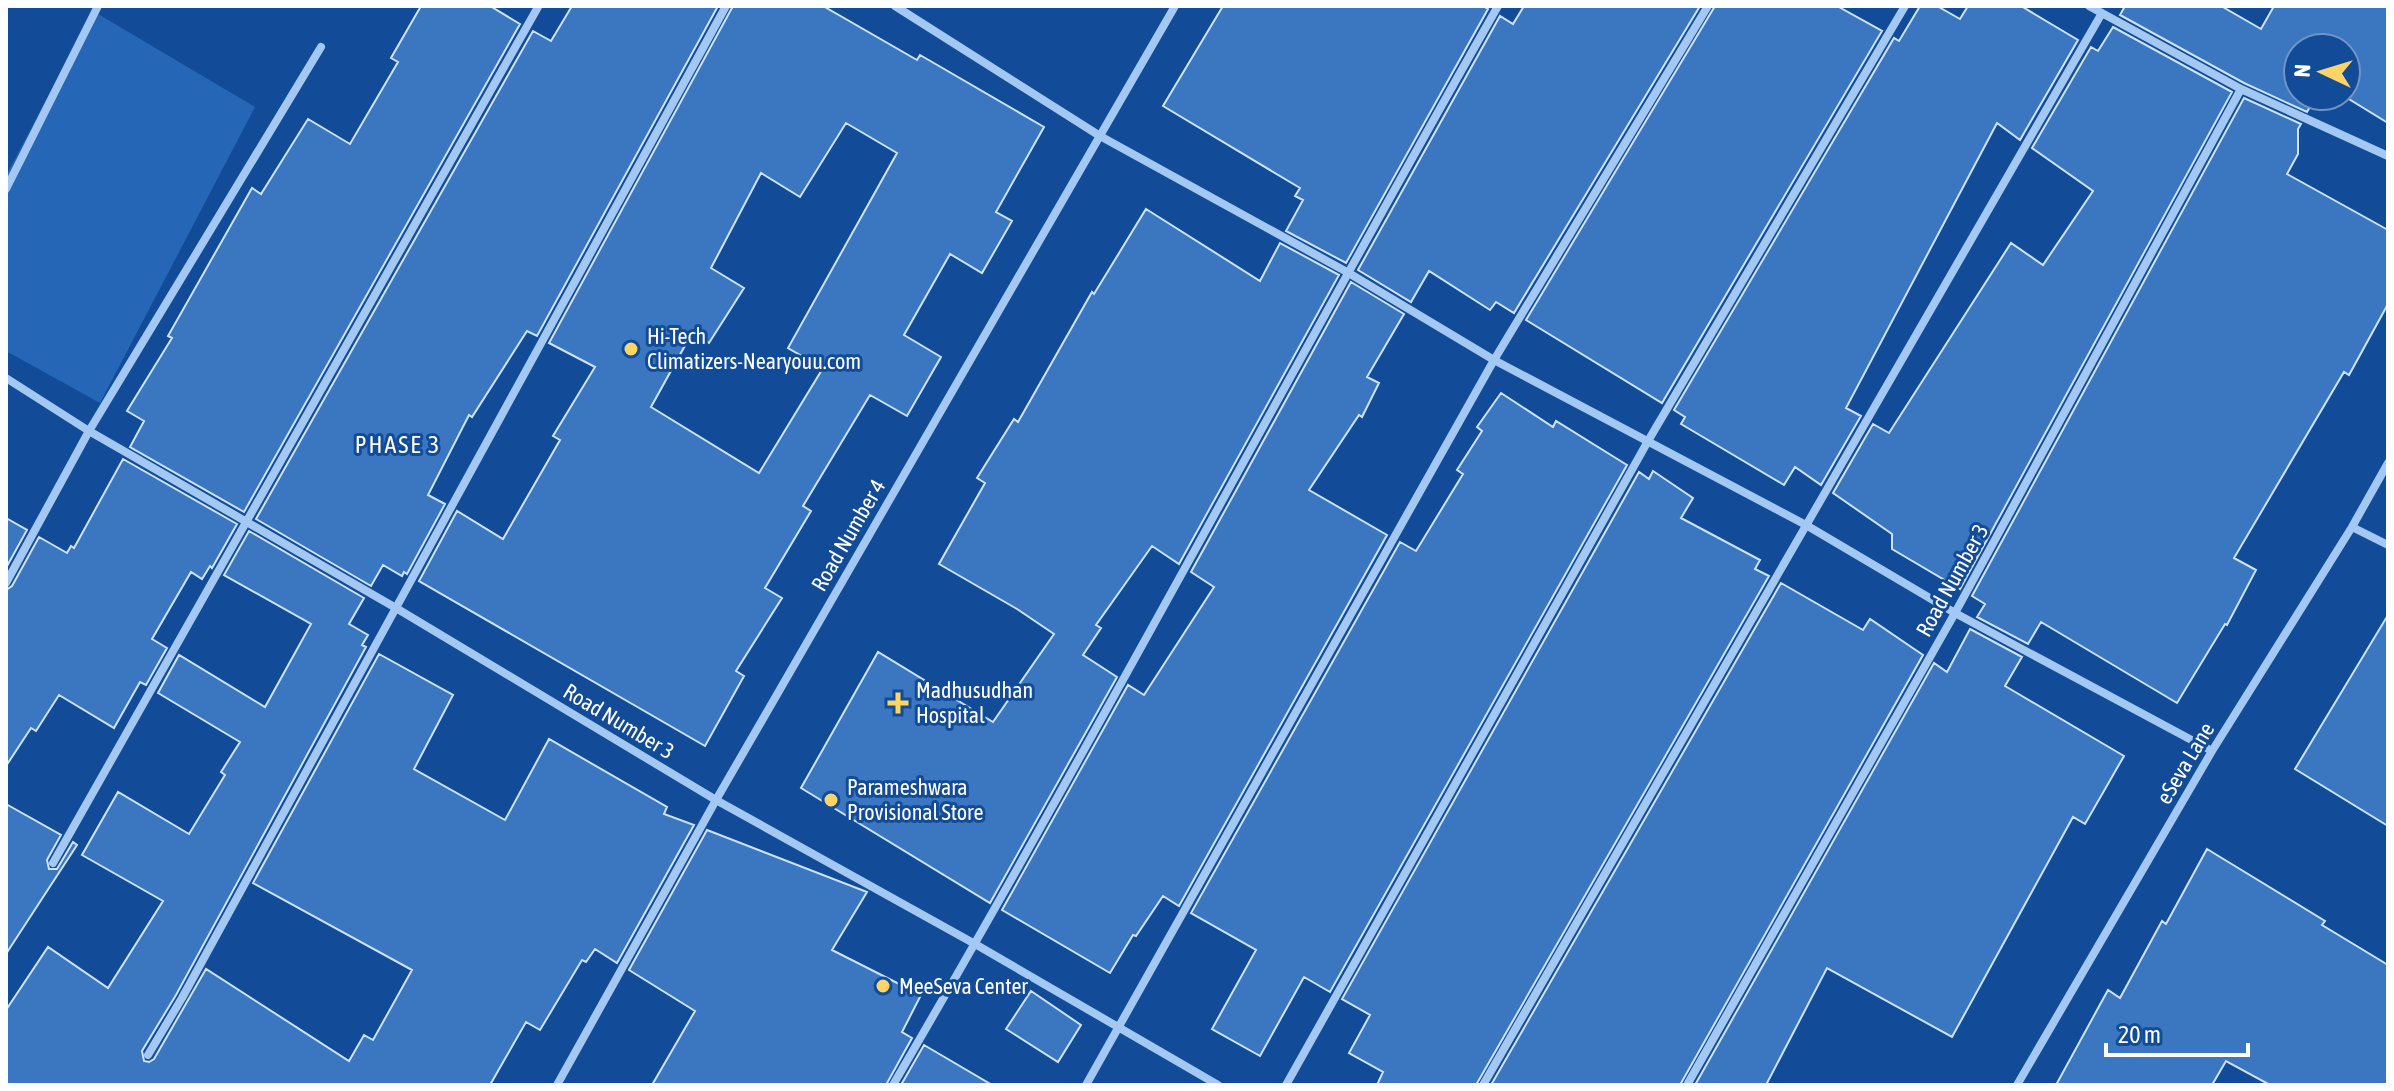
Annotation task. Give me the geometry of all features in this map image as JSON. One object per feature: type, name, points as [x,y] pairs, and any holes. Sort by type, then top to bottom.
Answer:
[{"type":"street","points":[[6,189],[98,6]]},
{"type":"street","points":[[148,1055],[726,6]]},
{"type":"street","points":[[895,6],[1100,136],[1347,272],[1494,360],[1806,525],[1955,613],[2212,751]]},
{"type":"street","name":"Road Number 4","points":[[557,1085],[716,800],[1175,6]]},
{"type":"street","points":[[893,1085],[975,944],[1498,6]]},
{"type":"street","points":[[1086,1085],[1494,360],[1708,6]]},
{"type":"street","points":[[1286,1085],[1648,441],[1905,6]]},
{"type":"street","points":[[2089,6],[2241,89],[2388,156]]},
{"type":"street","points":[[53,863],[538,7]]},
{"type":"street","points":[[1483,1085],[2102,13]]},
{"type":"street","points":[[6,583],[89,431],[321,47]]},
{"type":"street","name":"Road Number 3","points":[[1687,1085],[1955,613],[2241,89]]},
{"type":"street","name":"Road Number 3","points":[[6,378],[89,431],[396,608],[716,800],[975,944],[1218,1085]]},
{"type":"street","name":"eSeva Lane","points":[[2017,1085],[2212,751],[2352,527],[2388,463]]},
{"type":"street","points":[[2352,527],[2388,545]]},
{"type":"shaded area","points":[[93,11],[255,107],[100,403],[6,351],[6,176]]},
{"type":"building","points":[[421,6],[490,6],[520,24],[244,512],[130,447],[144,421],[127,411],[172,338],[168,336],[252,188],[261,194],[308,119],[350,144],[398,62],[391,58]]},
{"type":"building","points":[[572,6],[718,6],[537,336],[527,331],[472,417],[469,415],[428,495],[445,504],[407,574],[404,572],[402,576],[383,565],[371,586],[256,519],[533,31],[551,41]]},
{"type":"building","points":[[733,6],[823,6],[917,60],[920,55],[1044,127],[996,212],[1012,221],[982,273],[950,254],[904,335],[941,357],[907,416],[870,395],[803,506],[811,511],[765,588],[782,598],[736,671],[744,676],[705,746],[419,581],[457,511],[503,539],[560,440],[553,436],[595,367],[549,343]],"holes":[[[846,123],[897,153],[788,348],[823,368],[759,473],[651,407],[692,333],[709,343],[744,288],[711,268],[761,173],[800,197]]]},
{"type":"building","points":[[1223,6],[1483,6],[1488,9],[1346,263],[1286,231],[1303,200],[1295,196],[1300,188],[1163,106]]},
{"type":"building","points":[[1524,6],[1700,6],[1514,313],[1496,302],[1490,310],[1429,271],[1411,302],[1358,270],[1500,16],[1513,24]]},
{"type":"building","points":[[1715,6],[1837,6],[1882,31],[1662,403],[1526,320]]},
{"type":"building","points":[[1920,6],[1937,6],[1960,19],[1968,6],[2021,6],[2078,40],[2020,140],[1997,123],[1846,408],[1861,416],[1821,485],[1795,467],[1784,485],[1681,424],[1685,417],[1674,410],[1894,38],[1899,41]]},
{"type":"building","points":[[2125,6],[2221,6],[2261,29],[2274,6],[2388,6],[2388,123],[2362,107],[2362,32],[2282,32],[2282,100],[2120,15]]},
{"type":"building","points":[[2113,27],[2232,92],[1960,589],[1892,549],[1892,534],[1833,493],[1873,424],[1889,433],[2011,243],[2043,265],[2093,191],[2032,148],[2091,47],[2098,51]]},
{"type":"building","points":[[2244,98],[2301,124],[2298,129],[2298,154],[2287,174],[2388,230],[2388,304],[2349,375],[2344,372],[2234,558],[2256,570],[2227,625],[2177,703],[2041,622],[2028,644],[1977,617],[1985,604],[1972,596]]},
{"type":"building","points":[[1146,209],[1260,281],[1280,243],[1339,275],[1179,564],[1152,546],[1096,625],[1101,628],[1083,655],[1117,677],[990,903],[801,788],[878,652],[993,722],[1054,634],[939,564],[985,483],[977,478],[1014,419],[1018,422],[1092,292],[1094,294]]},
{"type":"building","points":[[1351,282],[1404,314],[1367,377],[1379,383],[1362,417],[1359,415],[1309,490],[1387,535],[1179,906],[1163,896],[1136,936],[1133,935],[1110,973],[1002,910],[1128,685],[1144,695],[1214,587],[1191,572]]},
{"type":"building","points":[[1501,393],[1553,427],[1556,421],[1627,465],[1330,992],[1304,977],[1260,1056],[1212,1029],[1256,950],[1191,913],[1400,542],[1416,551],[1463,474],[1457,470],[1482,431],[1477,427]]},
{"type":"building","points":[[123,459],[237,524],[212,568],[210,566],[202,579],[191,572],[152,639],[167,648],[146,685],[140,682],[114,728],[59,695],[36,731],[31,728],[6,766],[6,590],[12,586],[39,537],[67,553],[71,546],[74,548]]},
{"type":"building","points":[[1653,471],[1693,498],[1681,518],[1760,560],[1755,569],[1769,576],[1476,1085],[1377,1085],[1383,1072],[1349,1053],[1370,1015],[1342,999],[1639,472],[1649,479]]},
{"type":"building","points":[[6,518],[27,530],[6,568]]},
{"type":"building","points":[[249,531],[364,598],[349,624],[368,635],[362,645],[366,647],[176,995],[142,1051],[144,1061],[154,1059],[206,969],[349,1061],[364,1035],[373,1040],[412,970],[253,883],[379,654],[453,695],[414,769],[505,820],[549,739],[667,807],[664,814],[694,825],[617,963],[595,949],[586,962],[582,960],[540,1030],[526,1022],[490,1085],[6,1085],[6,1010],[48,947],[108,988],[163,901],[82,855],[118,792],[189,834],[225,775],[221,772],[240,742],[158,693],[179,655],[265,707],[311,624],[224,575]]},
{"type":"building","points":[[1781,583],[1863,630],[1870,619],[1923,655],[1680,1085],[1491,1085]]},
{"type":"building","points":[[2388,615],[2388,826],[2295,769]]},
{"type":"building","points":[[1970,629],[2022,657],[2005,686],[2124,756],[2085,824],[2073,817],[1952,1037],[1827,968],[1766,1085],[1695,1085],[1934,663],[1947,672]]},
{"type":"building","points":[[6,804],[61,835],[47,860],[49,869],[57,869],[73,842],[77,845],[6,954]]},
{"type":"building","points":[[707,830],[867,892],[832,950],[921,995],[902,1032],[912,1038],[886,1085],[652,1085],[695,1011],[629,970]]},
{"type":"building","points":[[2207,849],[2325,921],[2322,925],[2388,965],[2388,1085],[2270,1085],[2226,1061],[2212,1085],[2056,1085],[2108,990],[2120,998],[2162,921],[2166,924]]},
{"type":"building","points":[[1031,991],[1081,1025],[1058,1062],[1006,1029]]},
{"type":"building","points":[[924,1045],[992,1085],[901,1085]]},
{"type":"place","name":"Hi-Tech Climatizers-Nearyouu.com","points":[[631,349]]},
{"type":"place","name":"Madhusudhan Hospital","points":[[898,703]]},
{"type":"place","name":"Parameshwara Provisional Store","points":[[831,800]]},
{"type":"place","name":"MeeSeva Center","points":[[883,986]]},
{"type":"district","name":"PHASE 3","points":[[398,445]]}]
